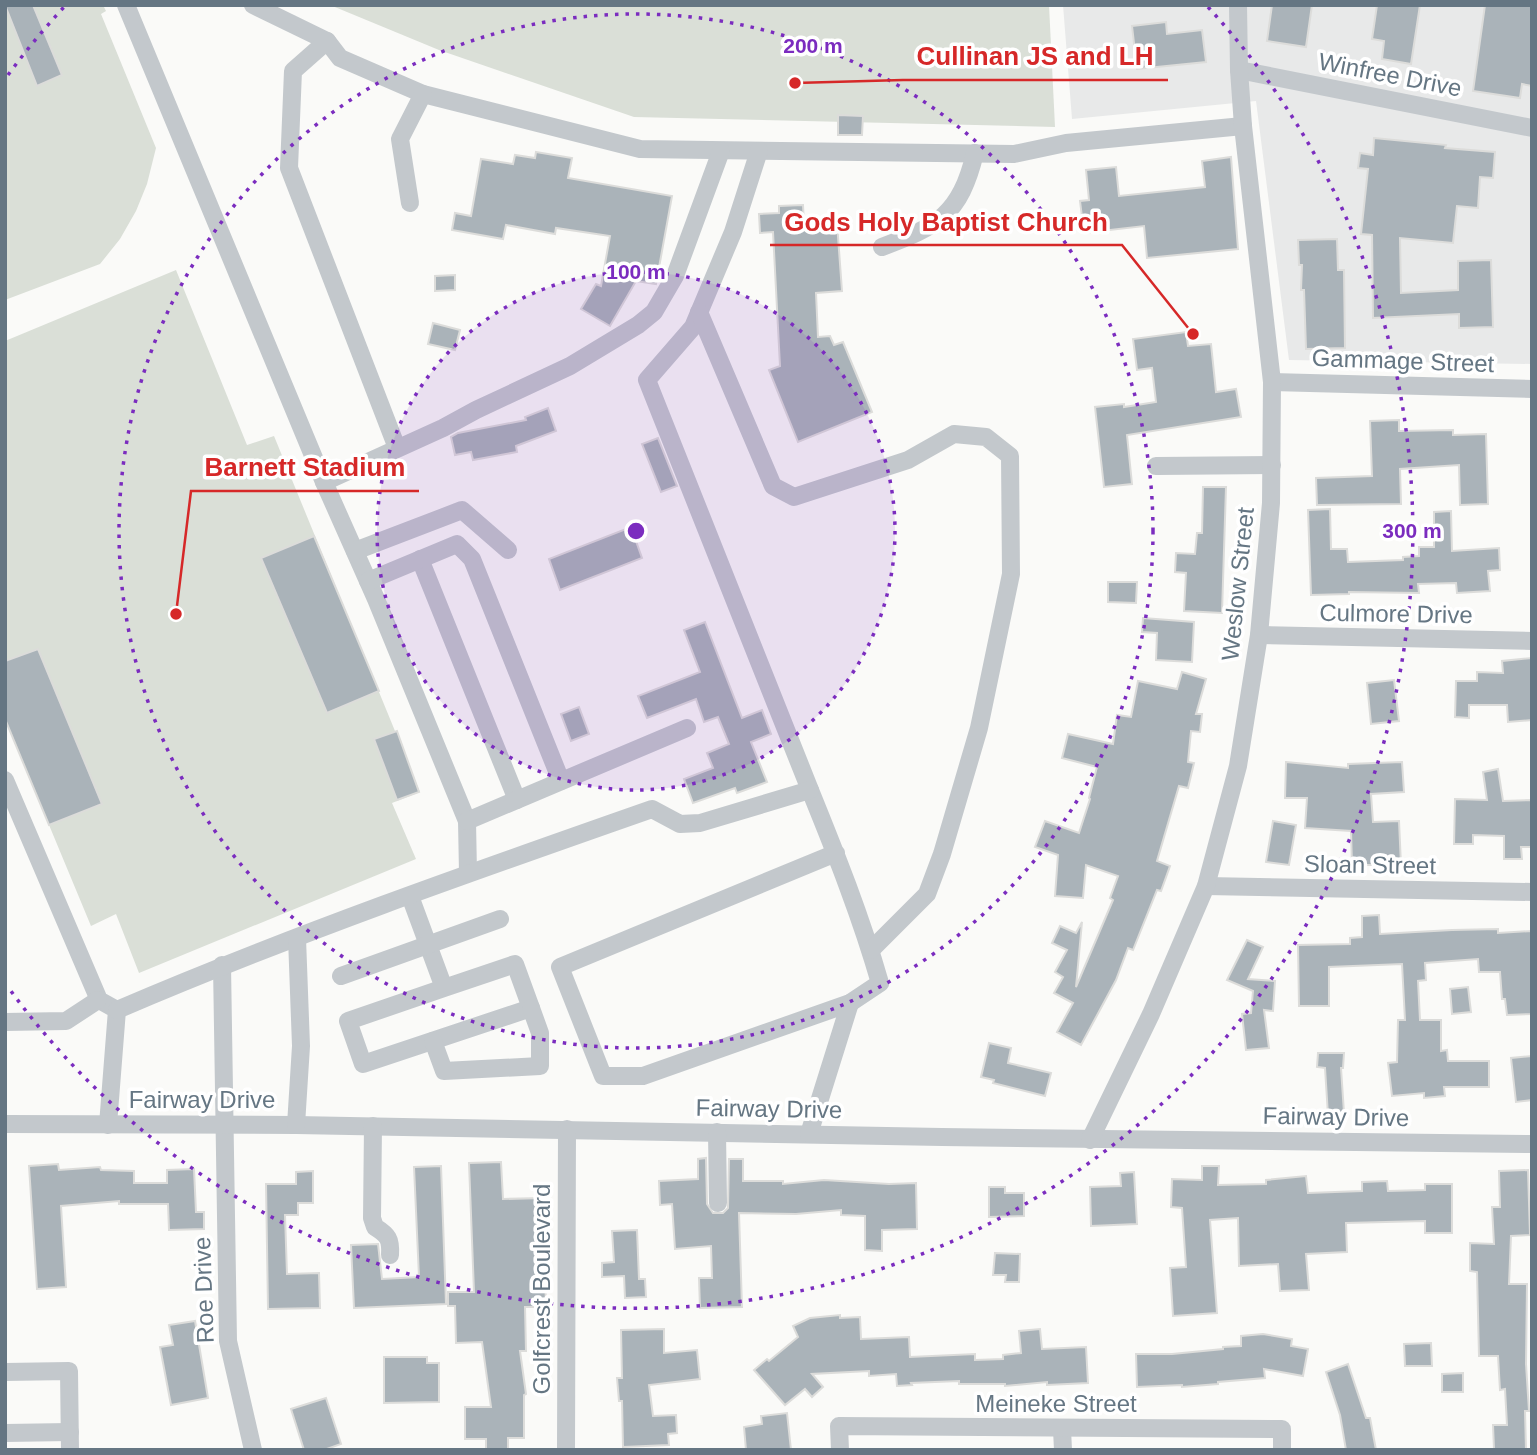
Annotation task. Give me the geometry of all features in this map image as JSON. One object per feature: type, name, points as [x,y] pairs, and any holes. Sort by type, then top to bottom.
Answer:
[{"type":"street","points":[[126,5],[467,821],[468,873]]},
{"type":"street","points":[[253,5],[327,41],[340,58],[423,94],[640,149],[1014,154],[1066,143],[1243,127]]},
{"type":"street","name":"Weslow Street","points":[[1090,1140],[1152,1014],[1206,886],[1238,766],[1259,635],[1271,503],[1272,382],[1243,127],[1238,5]]},
{"type":"street","points":[[327,41],[293,71],[289,168],[397,448]]},
{"type":"street","name":"Winfree Drive","points":[[1239,70],[1532,128]]},
{"type":"street","points":[[410,203],[400,139],[423,94]]},
{"type":"street","points":[[324,482],[570,366],[638,325],[654,312],[675,276],[720,151]]},
{"type":"street","points":[[759,151],[733,232],[693,327],[647,380],[861,918],[880,983],[850,1003],[643,1076],[603,1076],[560,967],[835,853]]},
{"type":"street","points":[[882,247],[922,232],[950,212],[970,175],[975,153]]},
{"type":"street","points":[[699,312],[773,486],[794,497],[908,460],[954,434],[986,437],[1010,456],[1011,574],[979,728],[942,854],[927,894],[871,950]]},
{"type":"street","name":"Gammage Street","points":[[1272,382],[1532,388]]},
{"type":"street","points":[[1156,466],[1272,465]]},
{"type":"street","points":[[355,551],[462,510],[508,550]]},
{"type":"street","points":[[368,581],[457,544],[472,559],[561,781]]},
{"type":"street","points":[[419,559],[517,800]]},
{"type":"street","name":"Culmore Drive","points":[[1259,635],[1532,641]]},
{"type":"street","points":[[467,821],[687,729]]},
{"type":"street","points":[[5,780],[98,1000],[117,1010]]},
{"type":"street","points":[[117,1010],[222,965],[468,873],[652,809],[680,824],[700,823],[810,790]]},
{"type":"street","name":"Sloan Street","points":[[1206,886],[1532,892]]},
{"type":"street","points":[[410,896],[444,988]]},
{"type":"street","points":[[341,976],[499,919]]},
{"type":"street","points":[[296,1125],[301,1046],[297,938]]},
{"type":"street","points":[[433,1041],[443,1071],[540,1066],[540,1033],[531,1008],[515,964],[348,1021],[363,1065],[433,1041],[531,1008]]},
{"type":"street","name":"Roe Drive","points":[[222,965],[228,1341],[253,1450]]},
{"type":"street","points":[[5,1022],[66,1021],[98,1000]]},
{"type":"street","points":[[809,1134],[850,1003]]},
{"type":"street","points":[[108,1125],[117,1010]]},
{"type":"street","name":"Fairway Drive","points":[[5,1124],[373,1126],[1090,1140],[1532,1144]]},
{"type":"street","points":[[373,1126],[372,1218],[375,1227],[390,1240],[390,1255]]},
{"type":"street","name":"Golfcrest Boulevard","points":[[566,1450],[567,1129]]},
{"type":"street","points":[[717,1132],[718,1203]]},
{"type":"street","points":[[5,1372],[69,1371],[70,1441],[5,1433]]},
{"type":"street","name":"Meineke Street","points":[[840,1450],[839,1426],[1282,1429],[1282,1450]]},
{"type":"street","points":[[1062,1429],[1063,1450]]},
{"type":"shaded area","points":[[5,5],[103,5],[106,11],[101,14],[156,148],[147,184],[136,211],[120,239],[100,264],[5,300]]},
{"type":"shaded area","points":[[330,5],[1049,5],[1055,127],[634,117],[439,50]]},
{"type":"shaded area","points":[[1063,5],[1532,5],[1532,364],[1289,360],[1256,101],[1072,119]]},
{"type":"shaded area","points":[[176,270],[247,445],[274,436],[420,792],[392,803],[416,859],[139,973],[116,914],[91,926],[5,719],[5,341]]},
{"type":"building","points":[[5,5],[33,5],[62,75],[37,86]]},
{"type":"building","points":[[1272,5],[1312,5],[1306,47],[1267,41]]},
{"type":"building","points":[[1377,5],[1420,5],[1411,64],[1382,59],[1384,41],[1372,39]]},
{"type":"building","points":[[1485,5],[1532,5],[1532,86],[1522,84],[1520,98],[1473,91]]},
{"type":"building","points":[[1166,22],[1167,34],[1202,30],[1206,62],[1137,69],[1132,26]]},
{"type":"building","points":[[838,115],[863,116],[862,135],[838,135]]},
{"type":"building","points":[[1374,138],[1495,152],[1493,178],[1480,177],[1478,208],[1457,206],[1453,243],[1400,238],[1401,293],[1458,290],[1458,261],[1491,260],[1493,327],[1459,328],[1459,314],[1373,318],[1372,235],[1361,234],[1368,169],[1358,168],[1360,153],[1373,155]]},
{"type":"building","points":[[536,152],[572,158],[568,178],[672,196],[656,284],[636,281],[610,326],[581,309],[596,284],[601,286],[610,236],[556,228],[555,234],[506,225],[503,239],[452,230],[455,213],[471,216],[481,159],[513,164],[515,155],[535,158]]},
{"type":"building","points":[[1231,157],[1238,249],[1147,258],[1144,226],[1084,233],[1080,201],[1089,200],[1086,170],[1116,167],[1119,196],[1205,187],[1202,161]]},
{"type":"building","points":[[803,205],[804,224],[837,223],[842,291],[816,293],[818,337],[830,336],[834,345],[843,342],[872,412],[798,442],[769,370],[780,366],[773,232],[760,233],[759,214],[779,213],[779,206]]},
{"type":"building","points":[[1337,239],[1338,270],[1344,270],[1345,348],[1306,349],[1304,290],[1301,290],[1302,265],[1299,265],[1298,240]]},
{"type":"building","points":[[455,275],[455,290],[435,291],[435,276]]},
{"type":"building","points":[[433,323],[460,330],[455,350],[428,344]]},
{"type":"building","points":[[1186,332],[1188,346],[1211,344],[1216,392],[1236,389],[1241,417],[1127,435],[1132,484],[1104,487],[1095,407],[1124,404],[1124,407],[1156,402],[1152,368],[1137,370],[1133,339]]},
{"type":"building","points":[[548,408],[556,431],[516,446],[517,452],[473,460],[471,452],[455,455],[451,437],[458,433],[526,420],[525,417]]},
{"type":"building","points":[[1399,420],[1399,431],[1453,430],[1453,435],[1486,434],[1488,504],[1460,505],[1459,465],[1400,469],[1401,504],[1317,505],[1316,478],[1372,476],[1370,421]]},
{"type":"building","points":[[658,438],[677,486],[661,492],[642,444]]},
{"type":"building","points":[[1203,487],[1226,487],[1222,613],[1184,611],[1186,573],[1175,572],[1176,553],[1195,554],[1197,533],[1202,533]]},
{"type":"building","points":[[1330,509],[1331,549],[1347,549],[1348,562],[1403,560],[1403,557],[1419,556],[1419,547],[1434,547],[1434,512],[1451,511],[1452,551],[1499,548],[1500,570],[1488,571],[1490,591],[1457,593],[1456,583],[1418,584],[1419,593],[1349,592],[1311,595],[1308,510]]},
{"type":"building","points":[[631,527],[642,558],[560,590],[549,559]]},
{"type":"building","points":[[314,536],[379,691],[327,713],[261,558]]},
{"type":"building","points":[[1108,582],[1137,582],[1136,603],[1108,602]]},
{"type":"building","points":[[1143,618],[1194,622],[1192,662],[1156,660],[1157,633],[1142,632]]},
{"type":"building","points":[[705,622],[742,718],[762,710],[771,734],[751,742],[767,782],[737,793],[735,788],[693,803],[684,779],[713,768],[707,753],[729,744],[718,717],[704,722],[696,699],[647,718],[638,696],[700,672],[684,630]]},
{"type":"building","points":[[38,649],[102,804],[49,825],[5,719],[5,661]]},
{"type":"building","points":[[1532,658],[1532,720],[1508,722],[1507,705],[1469,705],[1469,718],[1455,717],[1456,681],[1477,681],[1477,672],[1503,673],[1502,661]]},
{"type":"building","points":[[1182,672],[1206,679],[1196,714],[1202,714],[1200,732],[1191,731],[1188,762],[1194,763],[1188,788],[1179,786],[1157,861],[1170,866],[1161,891],[1157,890],[1133,950],[1128,948],[1116,980],[1081,1045],[1057,1032],[1073,1003],[1054,993],[1063,977],[1055,972],[1067,950],[1052,943],[1060,926],[1076,933],[1082,922],[1076,987],[1113,900],[1110,898],[1118,876],[1086,865],[1083,898],[1055,896],[1058,855],[1035,847],[1045,821],[1079,833],[1090,799],[1097,767],[1062,758],[1068,734],[1113,744],[1117,715],[1131,717],[1138,681],[1177,689]]},
{"type":"building","points":[[1394,680],[1399,721],[1371,724],[1367,683]]},
{"type":"building","points":[[579,707],[589,734],[571,741],[561,714]]},
{"type":"building","points":[[397,731],[419,792],[397,800],[374,739]]},
{"type":"building","points":[[1286,762],[1348,768],[1348,764],[1402,762],[1404,792],[1371,794],[1373,822],[1399,821],[1401,865],[1352,865],[1351,831],[1305,828],[1307,798],[1285,798]]},
{"type":"building","points":[[1498,769],[1503,801],[1532,800],[1532,847],[1521,847],[1522,859],[1504,859],[1504,836],[1473,835],[1473,844],[1454,844],[1455,799],[1487,800],[1483,772]]},
{"type":"building","points":[[1273,821],[1296,825],[1289,865],[1266,862]]},
{"type":"building","points":[[1379,915],[1380,934],[1498,929],[1498,933],[1532,931],[1532,1014],[1507,1015],[1505,999],[1502,999],[1500,972],[1479,972],[1478,959],[1425,963],[1426,980],[1418,981],[1420,1020],[1441,1020],[1441,1051],[1447,1050],[1448,1061],[1489,1061],[1489,1087],[1444,1087],[1445,1096],[1424,1098],[1424,1093],[1392,1096],[1388,1063],[1397,1062],[1398,1020],[1405,1020],[1402,964],[1329,967],[1329,1006],[1299,1006],[1298,945],[1350,944],[1350,938],[1362,937],[1362,916]]},
{"type":"building","points":[[1247,940],[1263,947],[1248,979],[1275,981],[1273,1011],[1264,1010],[1269,1048],[1246,1050],[1242,1014],[1251,1013],[1253,991],[1227,980]]},
{"type":"building","points":[[1468,987],[1471,1012],[1452,1014],[1450,989]]},
{"type":"building","points":[[989,1043],[1011,1048],[1008,1063],[1051,1073],[1045,1096],[993,1083],[994,1080],[981,1077]]},
{"type":"building","points":[[1318,1053],[1344,1053],[1341,1068],[1344,1113],[1328,1115],[1325,1068],[1317,1067]]},
{"type":"building","points":[[1532,1056],[1532,1100],[1516,1102],[1511,1058]]},
{"type":"building","points":[[706,1158],[707,1204],[713,1213],[723,1213],[728,1208],[729,1159],[743,1159],[743,1181],[783,1181],[783,1184],[824,1180],[916,1183],[917,1229],[882,1230],[882,1251],[865,1250],[865,1216],[841,1215],[841,1210],[796,1214],[739,1213],[742,1307],[700,1308],[699,1278],[712,1278],[711,1246],[675,1249],[672,1204],[660,1205],[659,1181],[698,1179],[698,1159]]},
{"type":"building","points":[[501,1162],[503,1199],[543,1198],[546,1307],[525,1307],[526,1351],[520,1351],[526,1394],[524,1438],[508,1438],[508,1450],[486,1450],[486,1439],[465,1439],[465,1407],[491,1407],[482,1342],[456,1343],[455,1306],[448,1306],[448,1292],[474,1292],[469,1163]]},
{"type":"building","points":[[58,1164],[59,1170],[100,1167],[101,1170],[134,1171],[134,1183],[167,1183],[167,1170],[194,1169],[196,1212],[204,1212],[204,1229],[169,1230],[168,1204],[119,1204],[119,1201],[61,1206],[66,1287],[37,1289],[29,1166]]},
{"type":"building","points":[[441,1166],[446,1304],[354,1308],[351,1245],[378,1244],[382,1279],[419,1277],[414,1167]]},
{"type":"building","points":[[1202,1166],[1219,1166],[1218,1185],[1266,1184],[1266,1180],[1306,1176],[1308,1193],[1362,1191],[1362,1182],[1387,1181],[1388,1191],[1425,1190],[1425,1184],[1452,1184],[1452,1233],[1425,1233],[1425,1221],[1346,1223],[1347,1252],[1306,1254],[1309,1290],[1280,1291],[1278,1264],[1239,1266],[1238,1218],[1210,1220],[1217,1313],[1173,1316],[1170,1268],[1186,1267],[1182,1208],[1171,1207],[1172,1179],[1202,1180]]},
{"type":"building","points":[[1528,1170],[1530,1235],[1511,1236],[1509,1284],[1527,1284],[1526,1364],[1529,1411],[1525,1411],[1526,1450],[1494,1449],[1493,1425],[1507,1425],[1505,1389],[1500,1390],[1498,1356],[1479,1356],[1477,1272],[1470,1271],[1470,1243],[1494,1244],[1492,1207],[1500,1207],[1499,1171]]},
{"type":"building","points":[[313,1171],[313,1203],[298,1203],[298,1215],[285,1215],[287,1274],[319,1273],[320,1308],[268,1309],[266,1184],[296,1184],[296,1172]]},
{"type":"building","points":[[1134,1172],[1137,1224],[1091,1226],[1090,1187],[1121,1186],[1120,1173]]},
{"type":"building","points":[[989,1187],[1005,1187],[1005,1193],[1024,1193],[1024,1216],[989,1217]]},
{"type":"building","points":[[637,1230],[639,1279],[645,1279],[646,1297],[625,1298],[624,1276],[602,1277],[602,1263],[614,1262],[612,1231]]},
{"type":"building","points":[[995,1253],[1020,1254],[1019,1282],[1005,1282],[1006,1275],[993,1275]]},
{"type":"building","points":[[840,1315],[840,1318],[860,1317],[861,1339],[909,1337],[910,1357],[975,1354],[975,1360],[1003,1359],[1003,1355],[1021,1353],[1019,1331],[1040,1329],[1042,1349],[1086,1347],[1088,1383],[1047,1385],[1047,1382],[1005,1386],[959,1384],[959,1381],[897,1386],[896,1374],[869,1376],[869,1371],[812,1374],[823,1387],[812,1397],[805,1389],[785,1405],[754,1370],[798,1337],[793,1326],[810,1318]]},
{"type":"building","points":[[195,1321],[208,1398],[171,1405],[160,1347],[173,1345],[169,1325]]},
{"type":"building","points":[[664,1329],[664,1353],[697,1350],[700,1379],[649,1385],[653,1416],[676,1415],[677,1433],[668,1434],[669,1445],[623,1447],[622,1401],[619,1401],[617,1378],[622,1378],[621,1330]]},
{"type":"building","points":[[1263,1334],[1292,1339],[1291,1346],[1308,1349],[1303,1376],[1264,1369],[1265,1378],[1182,1387],[1137,1387],[1136,1354],[1223,1349],[1241,1346],[1241,1336]]},
{"type":"building","points":[[1431,1343],[1432,1366],[1405,1366],[1404,1344]]},
{"type":"building","points":[[384,1357],[427,1357],[427,1363],[439,1363],[439,1402],[384,1403]]},
{"type":"building","points":[[1348,1364],[1366,1418],[1370,1418],[1376,1450],[1346,1450],[1340,1415],[1326,1372]]},
{"type":"building","points":[[1463,1373],[1463,1392],[1442,1392],[1442,1374]]},
{"type":"building","points":[[326,1398],[341,1444],[324,1450],[304,1450],[291,1409]]},
{"type":"building","points":[[787,1413],[791,1450],[746,1450],[744,1427],[762,1424],[761,1416]]},
{"type":"place","name":"Cullinan JS and LH","points":[[795,83]]},
{"type":"place","name":"Gods Holy Baptist Church","points":[[1193,334]]},
{"type":"place","name":"Barnett Stadium","points":[[176,614]]}]
